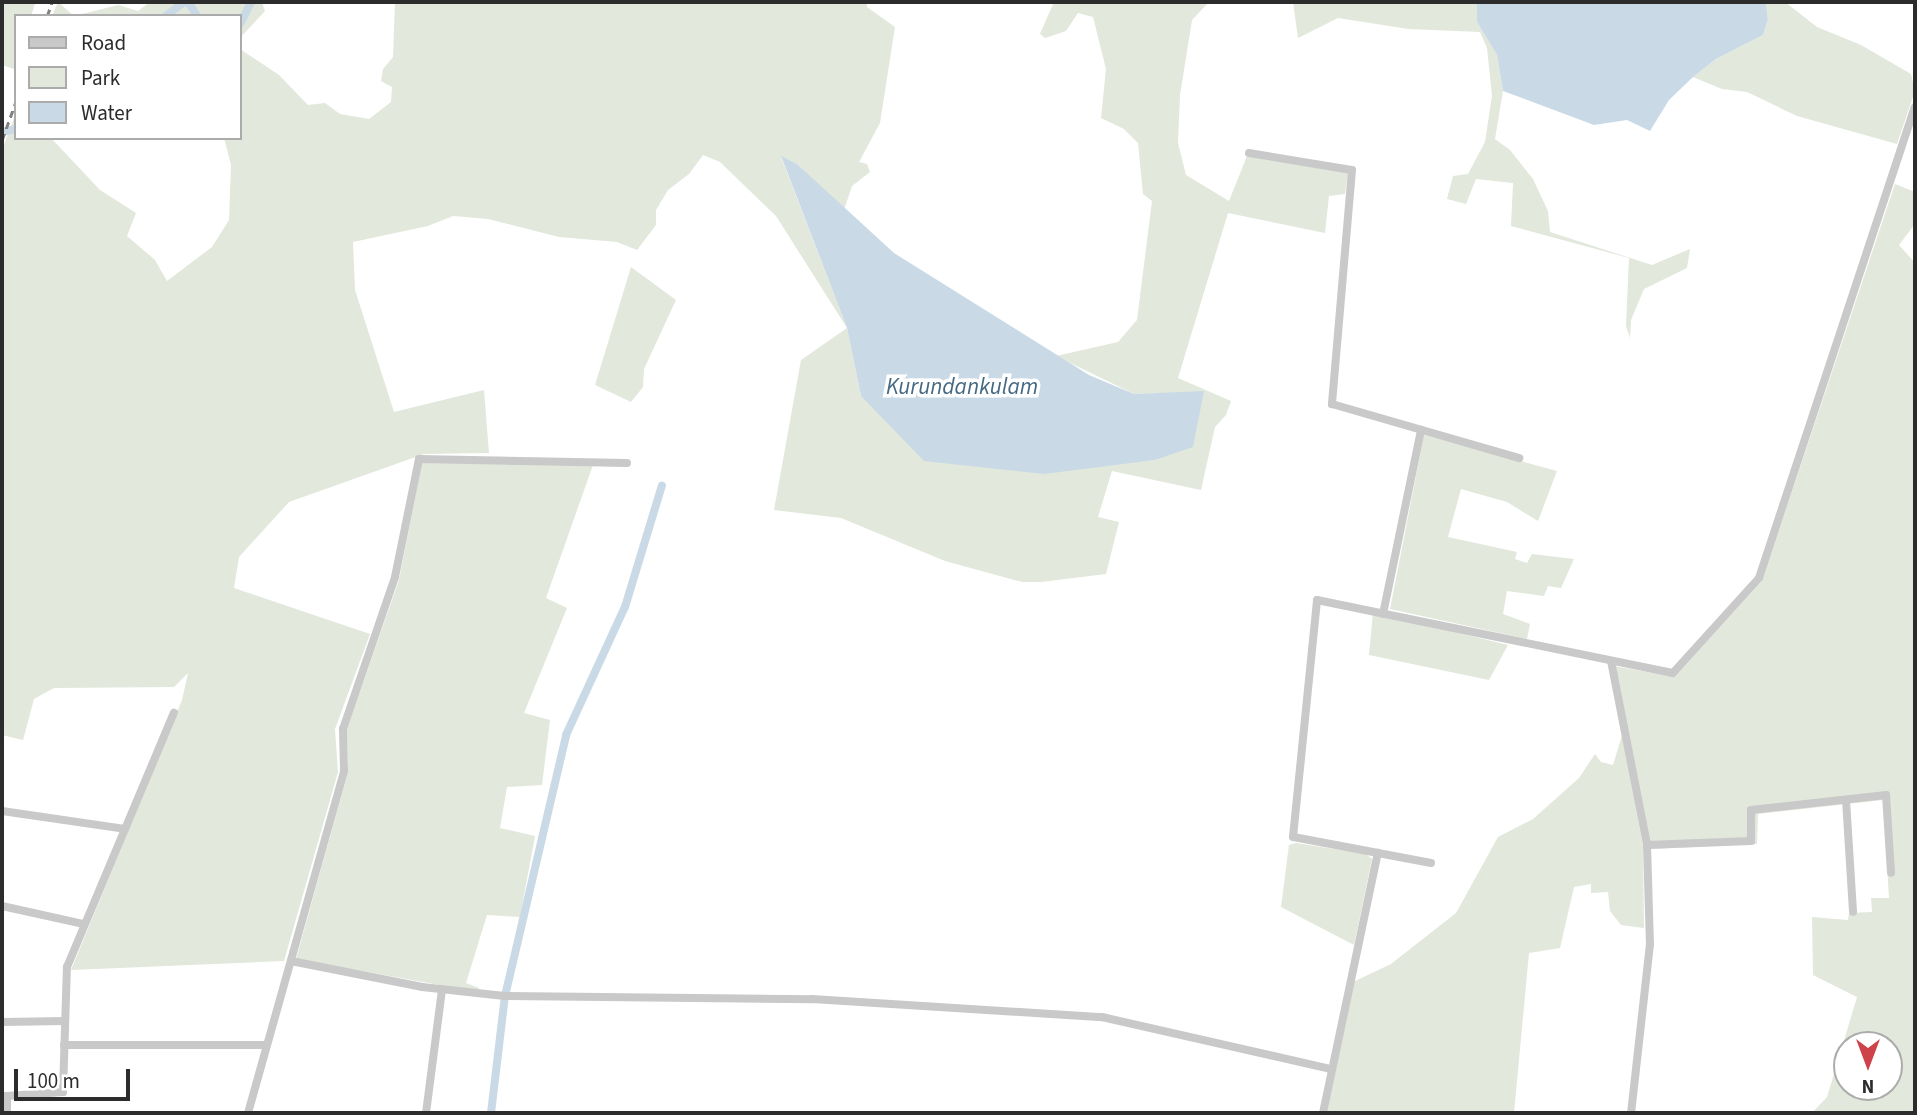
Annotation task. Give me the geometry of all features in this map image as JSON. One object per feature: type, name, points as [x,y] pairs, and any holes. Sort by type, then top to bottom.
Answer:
[{"type":"street","points":[[1432,863],[1293,837],[1317,600],[1673,673],[1759,579],[1915,107]]},
{"type":"street","points":[[1249,153],[1352,170],[1332,404],[1519,458]]},
{"type":"street","points":[[1382,614],[1421,430]]},
{"type":"street","points":[[248,1113],[264,1045],[292,961],[344,771],[343,729],[395,577],[419,459],[627,463]]},
{"type":"street","points":[[1611,662],[1647,845],[1650,944],[1631,1113]]},
{"type":"street","points":[[7,1113],[5,1096],[63,1092],[67,967],[174,713]]},
{"type":"street","points":[[1647,845],[1751,841],[1751,810],[1886,795],[1891,873]]},
{"type":"street","points":[[1846,800],[1853,912]]},
{"type":"street","points":[[2,811],[125,829]]},
{"type":"street","points":[[1324,1113],[1378,853]]},
{"type":"street","points":[[2,906],[84,924]]},
{"type":"street","points":[[292,961],[442,989],[505,996],[812,999],[1102,1017],[1331,1069]]},
{"type":"street","points":[[426,1113],[442,989]]},
{"type":"street","points":[[2,1022],[65,1021]]},
{"type":"street","points":[[64,1045],[264,1045]]},
{"type":"green space","points":[[2,2],[35,4],[32,14],[14,14],[14,69],[2,65]]},
{"type":"green space","points":[[58,2],[72,14],[53,14]]},
{"type":"green space","points":[[150,2],[262,2],[265,11],[242,36],[242,14],[82,14],[118,5],[138,11]]},
{"type":"green space","points":[[395,2],[867,2],[867,7],[895,27],[880,123],[859,162],[867,164],[870,172],[852,186],[844,210],[797,164],[781,157],[847,328],[776,216],[720,162],[703,155],[689,174],[668,190],[656,210],[656,225],[637,250],[617,242],[559,237],[488,219],[453,216],[428,226],[353,242],[355,290],[394,412],[484,390],[489,453],[424,454],[289,502],[239,557],[234,588],[370,634],[335,729],[338,772],[284,961],[71,970],[182,700],[188,673],[174,687],[54,688],[34,699],[23,740],[2,735],[2,150],[14,118],[14,140],[53,140],[100,190],[136,213],[127,236],[155,260],[167,281],[212,247],[229,220],[231,165],[225,140],[242,140],[242,50],[279,75],[308,105],[325,103],[340,114],[369,119],[391,102],[392,87],[381,81],[383,69],[393,57]]},
{"type":"green space","points":[[1054,2],[1209,2],[1192,20],[1180,95],[1178,143],[1186,175],[1229,201],[1247,156],[1348,172],[1345,194],[1329,196],[1325,233],[1228,213],[1178,378],[1231,401],[1226,415],[1215,427],[1201,490],[1112,471],[1098,517],[1119,522],[1106,574],[1022,582],[945,561],[841,518],[774,510],[801,360],[847,328],[861,396],[1106,465],[1155,460],[1204,392],[1134,394],[1056,356],[1118,342],[1137,320],[1152,201],[1143,194],[1138,143],[1124,129],[1101,118],[1106,69],[1093,17],[1078,13],[1066,31],[1045,38],[1040,34]]},
{"type":"green space","points":[[1293,2],[1477,2],[1477,22],[1497,55],[1503,91],[1495,139],[1510,150],[1533,179],[1548,211],[1550,232],[1652,265],[1690,249],[1687,268],[1644,289],[1631,320],[1630,338],[1626,326],[1629,258],[1511,226],[1513,183],[1476,179],[1466,204],[1447,199],[1453,176],[1468,174],[1485,142],[1492,96],[1487,48],[1480,32],[1408,29],[1338,18],[1298,38]]},
{"type":"green space","points":[[1766,2],[1785,2],[1817,27],[1861,45],[1911,74],[1915,91],[1897,144],[1797,116],[1747,92],[1722,89],[1693,77],[1716,59],[1763,35],[1768,20]]},
{"type":"green space","points":[[1895,184],[1915,192],[1915,224],[1899,245],[1915,263],[1915,1113],[1812,1113],[1827,1097],[1833,1077],[1833,1101],[1903,1101],[1903,1031],[1847,1031],[1857,997],[1813,975],[1812,917],[1848,920],[1849,913],[1872,912],[1871,898],[1889,898],[1883,800],[1758,814],[1757,844],[1650,849],[1614,666],[1675,677],[1762,581]]},
{"type":"green space","points":[[631,267],[676,300],[644,369],[643,387],[631,402],[595,385]]},
{"type":"green space","points":[[1424,435],[1557,471],[1538,521],[1507,502],[1461,489],[1448,537],[1517,552],[1515,559],[1527,563],[1532,554],[1574,559],[1561,588],[1548,586],[1544,596],[1507,591],[1503,614],[1530,624],[1527,639],[1390,609]]},
{"type":"green space","points":[[422,462],[593,465],[546,598],[567,608],[524,713],[550,720],[542,785],[507,787],[500,828],[535,836],[520,917],[487,915],[466,983],[479,988],[478,992],[296,959],[348,772],[347,729],[399,580]]},
{"type":"green space","points":[[1373,612],[1508,645],[1489,680],[1369,655]]},
{"type":"green space","points":[[1622,735],[1643,846],[1644,928],[1621,925],[1610,911],[1608,892],[1591,893],[1591,884],[1574,887],[1560,948],[1529,953],[1514,1113],[1327,1113],[1353,982],[1391,964],[1456,913],[1498,837],[1533,819],[1579,778],[1595,754],[1601,762],[1613,765]]},
{"type":"green space","points":[[1296,843],[1366,854],[1372,859],[1354,945],[1281,907],[1289,845]]},
{"type":"water","points":[[1477,2],[1766,2],[1768,20],[1763,35],[1716,59],[1693,77],[1669,100],[1650,131],[1627,120],[1594,125],[1503,91],[1497,55],[1477,22]]},
{"type":"water","name":"Kurundankulam","points":[[781,156],[797,164],[894,253],[1089,375],[1134,394],[1204,391],[1193,447],[1155,460],[1044,474],[924,461],[861,396],[847,328]]},
{"type":"waterway","points":[[169,14],[184,2]]},
{"type":"waterway","points":[[188,2],[196,14]]},
{"type":"waterway","points":[[242,20],[251,2]]},
{"type":"waterway","points":[[2,132],[14,129]]},
{"type":"waterway","points":[[491,1113],[505,996],[566,735],[625,607],[662,485]]},
{"type":"railway","points":[[48,14],[52,2]]},
{"type":"railway","points":[[2,140],[14,107]]}]
